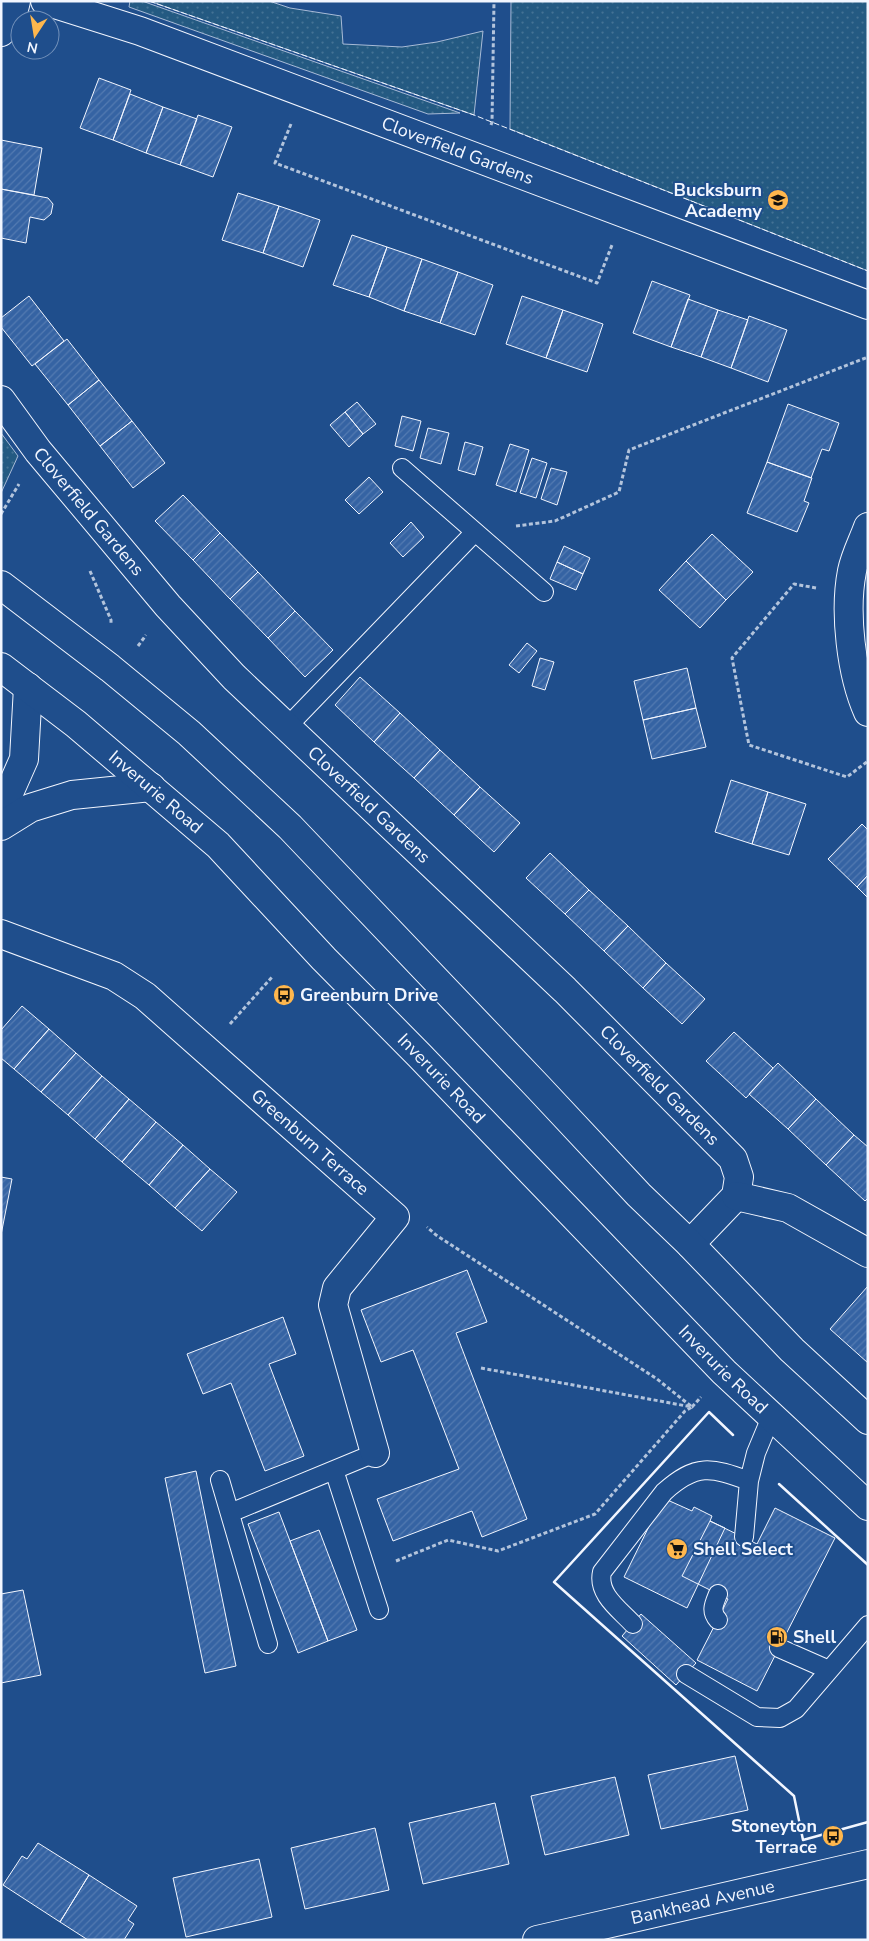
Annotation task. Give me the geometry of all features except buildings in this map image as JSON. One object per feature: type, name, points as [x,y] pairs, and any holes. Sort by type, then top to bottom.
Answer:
[{"type":"street","points":[[1,32],[13,14],[16,1]]},
{"type":"street","name":"Cloverfield Gardens","points":[[46,1],[140,31],[868,305]]},
{"type":"street","name":"Cloverfield Gardens","points":[[1,400],[38,451],[168,606],[234,677],[565,990],[733,1159],[739,1177],[736,1196]]},
{"type":"street","points":[[868,527],[852,570],[850,594],[850,652],[868,712]]},
{"type":"street","points":[[1,585],[65,633],[189,732],[283,821],[538,1086],[639,1195],[690,1244],[792,1350],[868,1420]]},
{"type":"street","name":"Inverurie Road","points":[[1,668],[76,724],[218,845],[324,958],[724,1372],[868,1506]]},
{"type":"street","points":[[1,811],[24,759],[28,687]]},
{"type":"street","points":[[1,826],[30,808],[72,795],[151,787]]},
{"type":"street","name":"Greenburn Terrace","points":[[1,934],[114,976],[145,996],[395,1217]]},
{"type":"street","points":[[690,1244],[736,1196],[788,1208],[868,1253]]},
{"type":"street","points":[[376,1453],[333,1305],[337,1288],[395,1217]]},
{"type":"street","name":"Bankhead Avenue","points":[[537,1940],[868,1864]]},
{"type":"lane","points":[[402,468],[544,592]]},
{"type":"lane","points":[[286,728],[475,532]]},
{"type":"lane","points":[[744,1537],[749,1482],[756,1453],[771,1417]]},
{"type":"lane","points":[[230,1514],[376,1453]]},
{"type":"lane","points":[[334,1470],[379,1610]]},
{"type":"lane","points":[[633,1624],[608,1598],[602,1589],[600,1580],[607,1564],[664,1492],[676,1481],[691,1472],[711,1470],[729,1474],[749,1482]]},
{"type":"lane","points":[[220,1480],[268,1644]]},
{"type":"lane","points":[[718,1594],[712,1608],[713,1614],[718,1620]]},
{"type":"lane","points":[[686,1674],[757,1717],[780,1718],[796,1709],[868,1626]]},
{"type":"lane","points":[[779,1648],[829,1670]]},
{"type":"path","points":[[475,157],[492,122],[494,1]]},
{"type":"path","points":[[304,93],[275,163],[597,283],[625,214]]},
{"type":"path","points":[[475,532],[555,521],[574,513],[619,492],[629,450],[868,357]]},
{"type":"path","points":[[850,594],[794,584],[732,658],[749,745],[847,777],[868,761]]},
{"type":"path","points":[[132,653],[150,630]]},
{"type":"path","points":[[207,1050],[272,977]]},
{"type":"path","points":[[395,1217],[423,1222],[436,1235],[657,1379],[692,1407]]},
{"type":"path","points":[[481,1368],[692,1407]]},
{"type":"path","points":[[367,1572],[448,1540],[498,1551],[595,1514],[685,1411],[692,1407],[724,1372]]},
{"type":"shaded area","points":[[130,1],[142,1],[460,113],[428,114],[129,7]]},
{"type":"shaded area","points":[[149,1],[269,1],[290,8],[341,16],[343,44],[402,47],[437,42],[483,31],[474,115]]},
{"type":"shaded area","name":"Bucksburn Academy","points":[[511,1],[868,1],[868,271],[510,129]]},
{"type":"shaded area","points":[[1,433],[18,456],[1,493]]},
{"type":"fence","points":[[149,1],[474,115],[868,271]]},
{"type":"wall","points":[[733,1435],[709,1412],[554,1582],[794,1796],[803,1840],[868,1822]]},
{"type":"wall","points":[[779,1484],[868,1565]]},
{"type":"place","name":"Bucksburn Academy","points":[[778,200]]},
{"type":"place","name":"Greenburn Drive","points":[[284,995]]},
{"type":"place","name":"Shell Select","points":[[677,1549]]},
{"type":"place","name":"Shell","points":[[777,1637]]},
{"type":"place","name":"Stoneyton Terrace","points":[[833,1836]]}]
